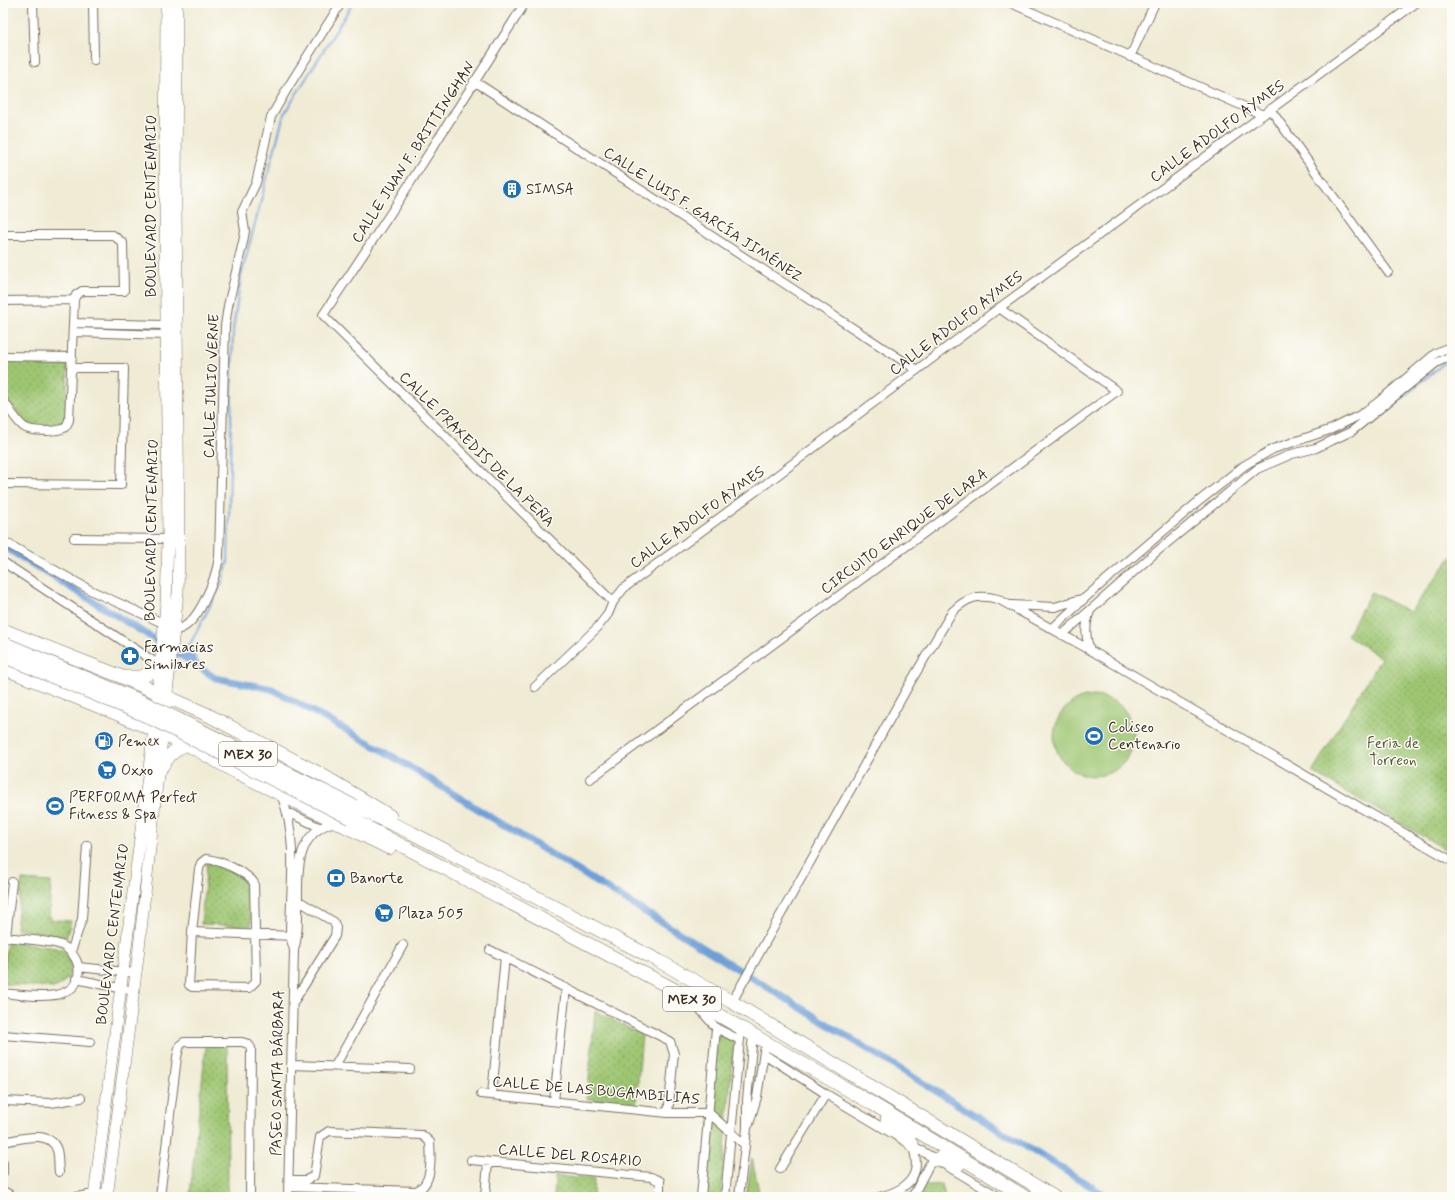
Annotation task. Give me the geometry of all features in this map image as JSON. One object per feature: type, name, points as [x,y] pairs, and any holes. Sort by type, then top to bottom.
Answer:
[{"type":"main road","name":"BOULEVARD CENTENARIO","points":[[94,1195],[123,972],[159,732],[163,695],[164,664],[170,631],[179,546],[171,66],[166,3]]},
{"type":"main road","points":[[172,3],[172,27],[177,34]]},
{"type":"main road","name":"BOULEVARD CENTENARIO","points":[[170,631],[166,330],[171,66],[177,34],[177,3]]},
{"type":"main road","points":[[166,330],[172,332],[177,387]]},
{"type":"main road","points":[[167,418],[171,453],[178,464]]},
{"type":"main road","points":[[3,630],[125,679],[206,714],[350,791],[375,806],[412,833]]},
{"type":"main road","name":"MEX 30","points":[[3,643],[143,702],[352,812],[467,880],[691,998],[741,1034],[753,1035],[765,1048],[873,1104],[1026,1197]]},
{"type":"main road","name":"MEX 30","points":[[3,656],[142,714],[352,812],[412,833],[659,961],[732,1002],[1054,1197]]},
{"type":"main road","points":[[125,679],[142,677],[164,664]]},
{"type":"main road","points":[[3,668],[159,732],[335,822],[407,856],[467,880]]},
{"type":"main road","points":[[120,715],[127,710],[131,704],[133,692],[125,679]]},
{"type":"main road","points":[[189,746],[188,733],[190,726],[199,716],[206,714]]},
{"type":"main road","name":"BOULEVARD CENTENARIO","points":[[107,1194],[134,991],[160,769],[159,732]]},
{"type":"main road","points":[[160,769],[170,753],[176,748],[189,746]]},
{"type":"main road","points":[[873,1104],[878,1113],[906,1136],[912,1145]]},
{"type":"main road","points":[[935,1160],[942,1157],[957,1163],[974,1166]]},
{"type":"street","points":[[33,3],[35,62]]},
{"type":"street","points":[[93,3],[94,60]]},
{"type":"street","name":"CALLE JULIO VERNE","points":[[170,631],[184,628],[191,622],[211,587],[219,557],[225,326],[244,237],[242,212],[256,183],[271,117],[341,3]]},
{"type":"street","name":"CALLE JUAN F. BRITTINGHAN","points":[[323,315],[525,3]]},
{"type":"street","points":[[1011,3],[1263,115]]},
{"type":"street","points":[[1130,57],[1155,3]]},
{"type":"street","name":"CALLE ADOLFO AYMES","points":[[535,687],[597,628],[608,614],[612,602],[624,588],[767,483],[999,308],[1416,3]]},
{"type":"street","name":"CALLE LUIS F. GARCÍA JIMÉNEZ","points":[[474,81],[917,370]]},
{"type":"street","points":[[1270,109],[1388,272]]},
{"type":"street","points":[[3,235],[113,235],[123,243],[124,250],[124,291],[82,291],[76,295],[74,300],[69,420],[63,428],[33,430],[24,427],[3,400]]},
{"type":"street","points":[[3,301],[74,300]]},
{"type":"street","name":"CIRCUITO ENRIQUE DE LARA","points":[[590,779],[1117,392],[999,308]]},
{"type":"street","name":"CALLE PRAXEDIS DE LA PEÑA","points":[[323,315],[612,602]]},
{"type":"street","points":[[73,328],[166,330]]},
{"type":"street","points":[[1052,629],[1086,597],[1239,469],[1259,456],[1295,441],[1332,429],[1360,415],[1377,403],[1436,353],[1445,349],[1452,351]]},
{"type":"street","points":[[3,356],[72,358]]},
{"type":"street","points":[[1062,635],[1205,511],[1257,469],[1292,454],[1316,448],[1352,431],[1392,401],[1436,363],[1444,359],[1452,358]]},
{"type":"street","points":[[3,484],[121,484],[124,368],[72,368]]},
{"type":"street","points":[[1199,501],[1205,511]]},
{"type":"street","points":[[168,539],[179,530]]},
{"type":"street","points":[[74,538],[168,539],[179,546]]},
{"type":"street","points":[[3,541],[92,591],[170,631]]},
{"type":"street","points":[[3,562],[164,664]]},
{"type":"street","points":[[732,1002],[744,983],[910,683],[952,612],[961,602],[973,597],[986,596],[998,599],[1008,604],[1090,650],[1452,861]]},
{"type":"street","points":[[1008,604],[1054,607],[1068,605],[1086,597]]},
{"type":"street","points":[[1090,610],[1086,622],[1086,634],[1090,650]]},
{"type":"street","name":"PASEO SANTA BÁRBARA","points":[[281,794],[287,812],[292,846],[294,936],[288,1197]]},
{"type":"street","points":[[287,812],[320,827]]},
{"type":"street","name":"PASEO SANTA BÁRBARA","points":[[294,936],[299,901],[299,865],[302,849],[309,837],[320,827],[335,822]]},
{"type":"street","points":[[71,952],[82,919],[87,845]]},
{"type":"street","points":[[206,859],[214,860],[250,877],[254,883],[256,935],[256,981],[253,986],[249,988],[192,987],[189,985],[188,978],[192,932],[199,869],[201,863],[206,859]]},
{"type":"street","points":[[3,993],[56,996],[71,989],[76,979],[78,967],[77,961],[71,952],[60,944],[5,937],[12,882]]},
{"type":"street","points":[[293,1004],[335,936],[336,928],[334,922],[299,901]]},
{"type":"street","points":[[192,932],[294,936]]},
{"type":"street","points":[[335,1066],[403,945]]},
{"type":"street","points":[[490,950],[663,1036],[670,1041],[674,1054],[668,1113]]},
{"type":"street","points":[[492,1095],[505,958]]},
{"type":"street","points":[[78,967],[136,973]]},
{"type":"street","points":[[76,979],[134,991]]},
{"type":"street","points":[[554,1101],[566,988]]},
{"type":"street","points":[[691,998],[716,1028],[701,1197]]},
{"type":"street","points":[[716,1028],[741,1034],[725,1197]]},
{"type":"street","points":[[3,1035],[90,1042]]},
{"type":"street","points":[[739,1197],[747,1128],[749,1068],[753,1035]]},
{"type":"street","points":[[160,1197],[177,1057],[180,1045],[184,1042],[242,1042],[248,1044],[251,1048],[250,1197]]},
{"type":"street","points":[[747,1128],[759,1086],[765,1048],[826,1094],[999,1197]]},
{"type":"street","points":[[292,1065],[410,1069]]},
{"type":"street","points":[[749,1068],[761,1069]]},
{"type":"street","points":[[748,1086],[759,1086]]},
{"type":"street","name":"CALLE DE LAS BUGAMBILIAS","points":[[481,1094],[668,1113],[709,1113]]},
{"type":"street","points":[[780,1169],[826,1094]]},
{"type":"street","points":[[3,1101],[51,1103],[81,1098]]},
{"type":"street","points":[[709,1113],[745,1146]]},
{"type":"street","points":[[329,1131],[422,1135],[430,1142],[427,1183],[423,1188],[416,1191],[289,1184],[306,1180],[314,1176],[320,1137],[329,1131]]},
{"type":"street","points":[[3,1142],[36,1137],[48,1140],[57,1150],[59,1172]]},
{"type":"street","points":[[879,1197],[894,1193],[908,1185],[915,1169],[916,1161],[912,1145]]},
{"type":"street","name":"CALLE DEL ROSARIO","points":[[471,1160],[651,1177],[656,1178],[661,1186],[660,1197]]},
{"type":"street","points":[[913,1196],[929,1165],[935,1160]]},
{"type":"street","points":[[485,1197],[488,1162]]},
{"type":"street","points":[[3,1163],[3,1173]]},
{"type":"street","points":[[908,1185],[913,1196]]},
{"type":"street","points":[[76,1197],[107,1194]]},
{"type":"green space","points":[[3,359],[68,360],[66,420],[60,426],[35,427],[26,425],[3,395]]},
{"type":"green space","name":"Feria de Torreon","points":[[1452,556],[1452,853],[1312,772],[1381,658],[1347,635],[1371,592],[1410,612]]},
{"type":"green space","name":"Coliseo Centenario","points":[[1094,696],[1109,699],[1122,708],[1131,721],[1134,736],[1131,751],[1122,764],[1109,773],[1094,776],[1079,773],[1066,764],[1057,751],[1054,736],[1057,721],[1066,708],[1079,699]]},
{"type":"green space","points":[[207,863],[225,867],[243,877],[251,884],[251,926],[201,924]]},
{"type":"green space","points":[[22,880],[51,882],[49,919],[71,921],[66,939],[43,933],[16,929]]},
{"type":"green space","points":[[7,940],[61,949],[66,954],[71,965],[69,976],[60,985],[53,988],[3,984]]},
{"type":"green space","points":[[595,1011],[642,1035],[636,1105],[587,1099]]},
{"type":"green space","points":[[718,1033],[734,1039],[721,1197],[703,1197]]},
{"type":"green space","points":[[206,1045],[227,1046],[228,1194],[190,1193]]},
{"type":"green space","points":[[752,1158],[760,1197],[746,1197]]},
{"type":"green space","points":[[555,1176],[594,1179],[593,1197],[554,1197]]},
{"type":"green space","points":[[921,1181],[928,1185],[942,1184],[945,1197],[916,1197]]},
{"type":"waterway","points":[[188,648],[222,583],[228,562],[233,330],[241,276],[284,114],[353,3]]},
{"type":"waterway","points":[[1382,415],[1444,363]]},
{"type":"waterway","points":[[3,546],[195,664]]},
{"type":"waterway","points":[[188,648],[195,664],[215,678],[272,689],[382,750],[1108,1197]]},
{"type":"place","name":"SIMSA","points":[[512,189]]},
{"type":"place","name":"Farmacias Similares","points":[[130,656]]},
{"type":"place","name":"Coliseo Centenario","points":[[1094,736]]},
{"type":"place","name":"Pemex","points":[[104,741]]},
{"type":"place","name":"Oxxo","points":[[107,770]]},
{"type":"place","name":"PERFORMA Perfect Fitness & Spa","points":[[55,806]]},
{"type":"place","name":"Banorte","points":[[336,878]]},
{"type":"place","name":"Plaza 505","points":[[384,913]]}]
